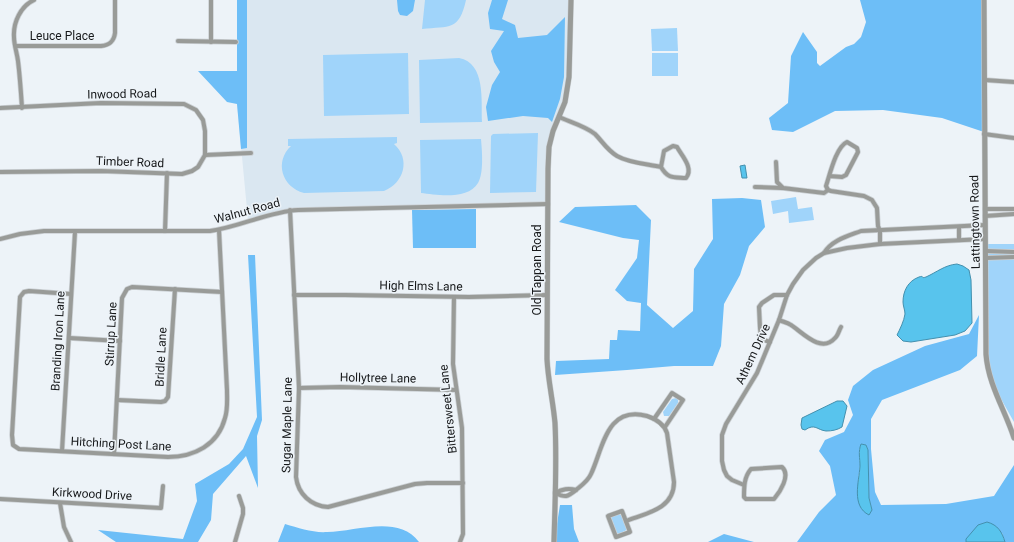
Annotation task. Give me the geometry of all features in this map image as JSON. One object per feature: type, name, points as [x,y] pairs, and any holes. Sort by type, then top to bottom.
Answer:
[{"type":"street","points":[[22,108],[18,61],[14,36],[18,17],[27,4],[34,0]]},
{"type":"street","name":"Leuce Place","points":[[16,46],[101,46],[110,44],[115,33],[115,0]]},
{"type":"street","points":[[211,0],[211,42]]},
{"type":"street","name":"Old Tappan Road","points":[[554,542],[555,420],[546,359],[549,147],[553,131],[566,96],[569,77],[570,0]]},
{"type":"street","name":"Lattingtown Road","points":[[984,0],[986,365],[990,379],[1014,438]]},
{"type":"street","points":[[178,41],[236,42]]},
{"type":"street","points":[[985,80],[1014,82]]},
{"type":"street","name":"Inwood Road","points":[[0,108],[101,103],[184,104],[196,110],[203,120],[206,155]]},
{"type":"street","points":[[559,117],[589,130],[617,156],[661,166]]},
{"type":"street","points":[[984,134],[1014,138]]},
{"type":"street","points":[[828,190],[826,186],[829,176],[838,150],[842,144],[847,142],[857,148],[858,152],[846,175],[842,177],[829,176]]},
{"type":"street","points":[[673,146],[677,147],[690,169],[686,178],[669,176],[665,174],[661,166],[664,150],[673,146]]},
{"type":"street","points":[[206,155],[251,153]]},
{"type":"street","name":"Timber Road","points":[[0,172],[100,170],[182,174],[192,171],[201,164],[206,155]]},
{"type":"street","points":[[776,162],[777,182],[783,188]]},
{"type":"street","points":[[165,231],[167,173]]},
{"type":"street","points":[[756,187],[783,188],[824,193],[828,190],[864,196],[872,200],[877,208],[880,244]]},
{"type":"street","name":"Walnut Road","points":[[0,239],[30,232],[218,230],[230,228],[290,210],[548,204]]},
{"type":"street","points":[[985,209],[1014,209]]},
{"type":"street","name":"Sugar Maple Lane","points":[[290,210],[299,388],[297,482],[303,496],[313,504],[320,507],[333,507],[415,484],[463,482]]},
{"type":"street","points":[[985,216],[1014,214]]},
{"type":"street","name":"Athem Drive","points":[[824,253],[828,246],[861,231],[985,225]]},
{"type":"street","points":[[959,226],[959,240]]},
{"type":"street","name":"Hitching Post Lane","points":[[71,294],[29,291],[21,295],[19,300],[13,445],[19,449],[168,457],[188,456],[205,448],[214,440],[225,418],[227,390],[218,230]]},
{"type":"street","name":"Branding Iron Lane","points":[[62,451],[75,232]]},
{"type":"street","name":"Athem Drive","points":[[744,485],[732,480],[727,476],[724,470],[722,461],[722,435],[726,424],[757,373],[779,320],[787,295],[803,270],[824,253],[880,244],[985,238]]},
{"type":"street","points":[[986,251],[1014,252]]},
{"type":"street","points":[[986,258],[1014,257]]},
{"type":"street","name":"Stirrup Lane","points":[[114,454],[122,298],[126,289],[132,287],[222,292]]},
{"type":"street","name":"Bridle Lane","points":[[117,400],[161,402],[165,401],[168,397],[174,290]]},
{"type":"street","name":"High Elms Lane","points":[[294,295],[454,297],[547,295]]},
{"type":"street","points":[[770,342],[764,340],[761,336],[759,307],[762,303],[774,295],[787,295]]},
{"type":"street","name":"Bittersweet Lane","points":[[454,297],[453,364],[462,428],[463,534],[460,542]]},
{"type":"street","points":[[779,320],[790,324],[810,340],[817,343],[831,341],[836,338],[841,327]]},
{"type":"street","points":[[69,338],[120,340]]},
{"type":"street","name":"Hollytree Lane","points":[[299,388],[340,387],[456,390]]},
{"type":"street","points":[[654,419],[672,393],[683,400],[665,427]]},
{"type":"street","points":[[555,492],[563,496],[570,496],[584,484],[590,476],[603,439],[608,430],[615,423],[624,417],[634,415],[642,415],[654,419],[665,427],[669,440],[674,490],[667,502],[662,507],[626,521]]},
{"type":"street","points":[[782,467],[785,469],[785,480],[779,494],[774,499],[746,499],[744,497],[744,485],[747,473],[751,469],[782,467]]},
{"type":"street","name":"Kirkwood Drive","points":[[0,499],[161,508],[163,486]]},
{"type":"street","points":[[555,492],[569,488],[576,490]]},
{"type":"street","points":[[235,542],[243,514],[243,508],[239,496]]},
{"type":"street","points":[[60,503],[64,527],[71,542]]},
{"type":"street","points":[[622,511],[626,521],[630,532],[616,537],[608,516],[622,511]]},
{"type":"shaded area","points":[[237,0],[569,0],[568,77],[564,100],[547,144],[546,202],[290,209],[248,220],[237,104]]},
{"type":"shaded area","points":[[237,0],[247,0],[247,148],[241,149],[237,104],[227,102],[198,71],[237,71]]},
{"type":"shaded area","points":[[397,0],[415,0],[413,11],[407,16],[400,15]]},
{"type":"shaded area","points":[[425,0],[466,0],[460,17],[452,25],[422,29]]},
{"type":"shaded area","points":[[492,0],[508,0],[502,19],[515,25],[518,38],[547,35],[565,17],[564,77],[560,99],[552,122],[548,118],[523,116],[488,121],[486,107],[492,85],[500,72],[494,62],[491,51],[504,31],[490,29],[488,13]]},
{"type":"shaded area","points":[[860,0],[983,0],[984,132],[942,118],[883,110],[835,111],[793,132],[772,130],[769,118],[788,103],[791,56],[803,32],[817,52],[817,63],[820,66],[846,47],[854,44],[861,37],[866,22]]},
{"type":"shaded area","points":[[677,28],[678,51],[652,51],[651,29]]},
{"type":"shaded area","points":[[408,53],[409,114],[324,116],[323,55]]},
{"type":"shaded area","points":[[652,53],[678,53],[678,76],[652,76]]},
{"type":"shaded area","points":[[459,58],[468,61],[474,67],[478,75],[481,94],[482,122],[420,123],[419,60]]},
{"type":"shaded area","points":[[538,133],[536,192],[490,193],[491,136],[493,134]]},
{"type":"shaded area","points":[[397,137],[397,143],[394,144],[402,157],[404,163],[403,170],[396,182],[384,191],[304,193],[296,190],[290,185],[283,173],[283,159],[291,146],[288,146],[288,139]]},
{"type":"shaded area","points":[[481,139],[481,174],[478,183],[473,188],[467,192],[452,195],[421,193],[420,140]]},
{"type":"shaded area","points":[[745,165],[747,178],[742,178],[740,166]]},
{"type":"shaded area","points":[[796,197],[798,209],[812,207],[814,220],[789,223],[788,211],[773,214],[771,201]]},
{"type":"shaded area","points":[[742,198],[761,200],[765,227],[749,246],[740,275],[724,304],[721,346],[713,366],[674,366],[555,375],[556,361],[609,359],[610,340],[617,340],[618,330],[640,331],[641,303],[627,301],[615,290],[637,258],[639,240],[623,238],[559,222],[575,207],[636,205],[651,220],[647,305],[673,328],[693,311],[694,269],[713,239],[712,199]]},
{"type":"shaded area","points":[[476,209],[476,248],[413,248],[412,210]]},
{"type":"shaded area","points":[[986,244],[1014,244],[1014,422],[991,381],[988,368]]},
{"type":"shaded area","points":[[248,255],[255,255],[262,420],[257,436],[258,488],[246,456],[213,494],[211,520],[198,542],[116,542],[98,530],[183,539],[197,501],[195,484],[229,464],[243,449],[257,417]]},
{"type":"shaded area","points":[[957,264],[969,270],[971,280],[972,323],[965,331],[955,335],[911,342],[903,341],[897,335],[904,317],[905,312],[903,298],[905,290],[909,284],[919,277],[926,277],[945,267]]},
{"type":"shaded area","points":[[979,315],[977,356],[960,370],[882,400],[871,419],[871,449],[875,492],[881,505],[946,504],[994,496],[1014,465],[1014,542],[1005,542],[1002,533],[966,539],[966,542],[797,542],[819,512],[836,495],[830,466],[819,451],[825,440],[844,432],[853,415],[848,400],[853,386],[873,370],[925,346],[969,334]],"holes":[[[861,444],[866,445],[868,450],[869,498],[872,510],[858,481],[860,465],[859,451]]]},
{"type":"shaded area","points":[[672,399],[678,399],[678,403],[669,416],[664,416],[663,412]]},
{"type":"shaded area","points":[[837,401],[843,401],[847,406],[842,427],[836,430],[828,431],[814,427],[805,430],[802,429],[802,418]]},
{"type":"shaded area","points":[[861,444],[866,445],[868,450],[869,498],[872,510],[869,515],[863,511],[860,506],[857,493],[860,466],[859,452]]},
{"type":"shaded area","points":[[560,505],[572,505],[574,529],[579,542],[554,542]]},
{"type":"shaded area","points":[[619,514],[621,515],[627,529],[618,534],[611,517]]},
{"type":"shaded area","points":[[987,522],[999,529],[1005,542],[966,542],[966,539],[978,525]]},
{"type":"shaded area","points":[[285,524],[316,532],[376,526],[388,527],[400,529],[410,534],[419,542],[278,542]]},
{"type":"shaded area","points":[[724,534],[754,542],[708,542]]}]
